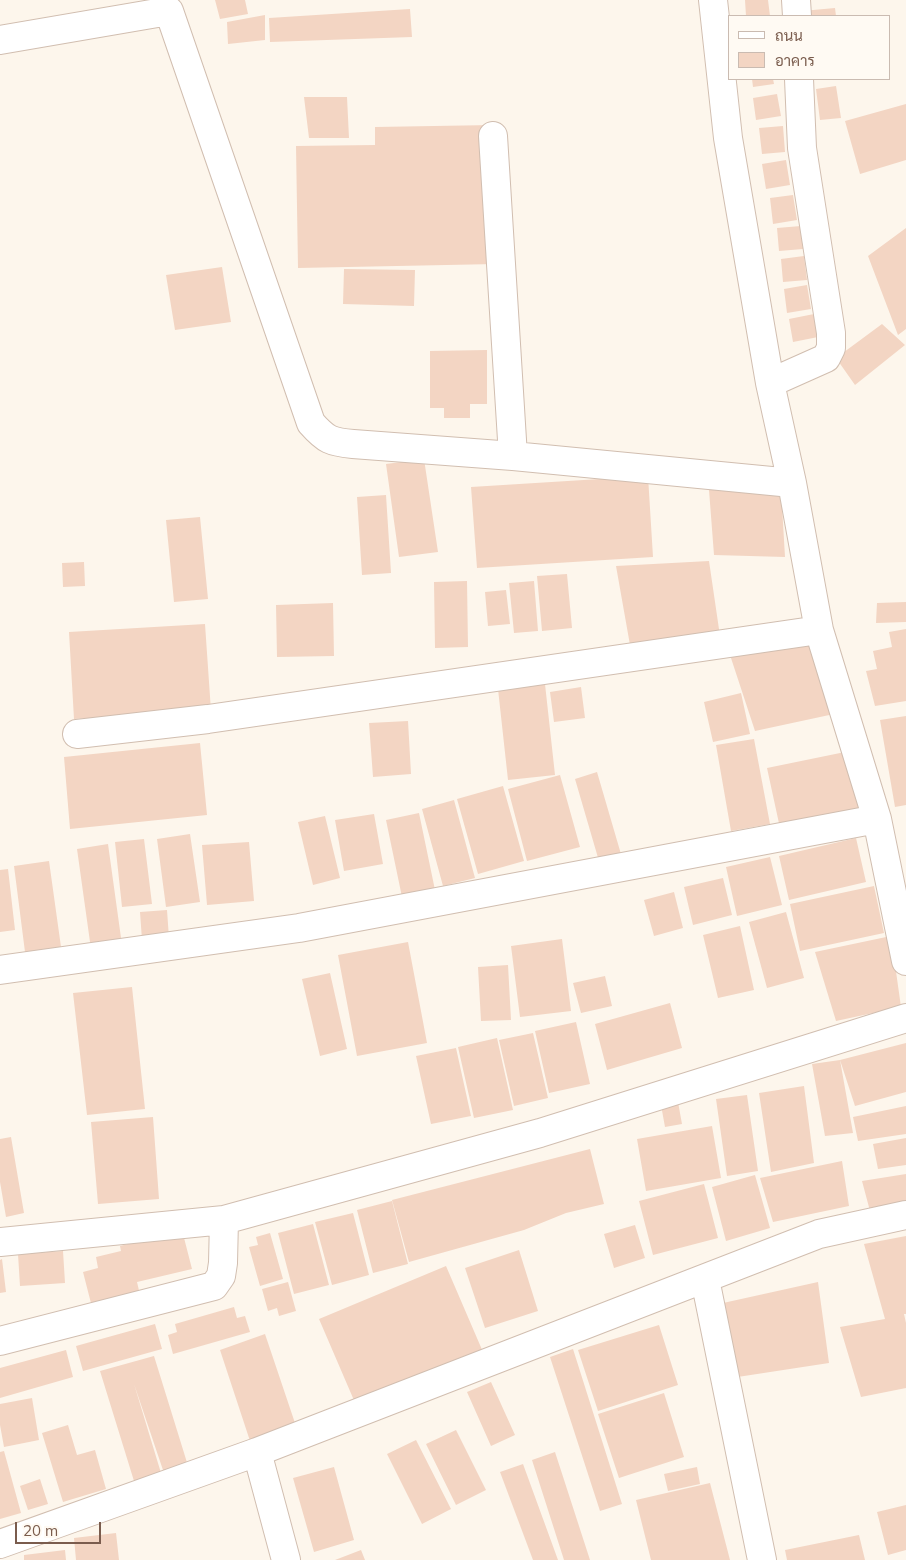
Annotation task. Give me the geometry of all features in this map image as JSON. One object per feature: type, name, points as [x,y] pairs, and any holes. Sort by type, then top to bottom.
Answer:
[{"type":"street","points":[[713,0],[728,138],[770,383],[792,483],[819,630],[877,820],[902,915],[906,961]]},
{"type":"street","points":[[796,0],[796,15]]},
{"type":"street","points":[[0,40],[167,5],[311,423],[322,436],[336,442],[513,456],[792,483]]},
{"type":"street","points":[[770,383],[826,358],[831,348],[831,333],[802,148],[799,80]]},
{"type":"street","points":[[493,136],[513,456]]},
{"type":"street","points":[[76,734],[228,716],[819,630]]},
{"type":"street","points":[[0,970],[299,928],[877,820]]},
{"type":"street","points":[[0,1242],[224,1220],[540,1133],[906,1018]]},
{"type":"street","points":[[0,1544],[257,1452],[819,1234],[906,1215]]},
{"type":"street","points":[[0,1341],[214,1286],[221,1276],[223,1263],[224,1220]]},
{"type":"street","points":[[705,1279],[762,1560]]},
{"type":"street","points":[[257,1452],[286,1560]]},
{"type":"building","points":[[215,0],[245,0],[248,14],[220,19]]},
{"type":"building","points":[[745,0],[768,0],[770,15],[746,15]]},
{"type":"building","points":[[835,8],[836,15],[802,15],[802,11]]},
{"type":"building","points":[[410,9],[412,37],[270,42],[269,18]]},
{"type":"building","points":[[265,15],[265,40],[228,44],[227,22]]},
{"type":"building","points":[[752,80],[773,80],[774,84],[753,87]]},
{"type":"building","points":[[836,86],[841,118],[820,120],[816,89]]},
{"type":"building","points":[[777,94],[781,116],[756,120],[753,98]]},
{"type":"building","points":[[304,97],[347,97],[349,138],[309,138]]},
{"type":"building","points":[[906,104],[906,160],[860,174],[845,121]]},
{"type":"building","points":[[493,125],[496,264],[298,268],[296,146],[375,145],[375,127]]},
{"type":"building","points":[[783,126],[785,152],[762,154],[759,128]]},
{"type":"building","points":[[786,160],[790,185],[766,189],[762,164]]},
{"type":"building","points":[[793,195],[797,220],[773,224],[770,198]]},
{"type":"building","points":[[801,226],[803,249],[779,251],[777,228]]},
{"type":"building","points":[[906,228],[906,329],[898,335],[868,256]]},
{"type":"building","points":[[804,256],[807,280],[783,282],[781,259]]},
{"type":"building","points":[[222,267],[231,322],[175,330],[166,275]]},
{"type":"building","points":[[344,269],[415,270],[414,306],[343,304]]},
{"type":"building","points":[[807,285],[811,309],[787,313],[784,289]]},
{"type":"building","points":[[814,314],[818,337],[793,342],[789,319]]},
{"type":"building","points":[[882,324],[905,345],[855,385],[836,358]]},
{"type":"building","points":[[487,350],[487,404],[470,404],[470,418],[444,418],[444,408],[430,408],[430,351]]},
{"type":"building","points":[[424,459],[438,552],[399,557],[386,464]]},
{"type":"building","points":[[648,476],[653,557],[477,568],[471,487]]},
{"type":"building","points":[[781,489],[785,557],[714,555],[709,490]]},
{"type":"building","points":[[386,495],[391,573],[362,575],[357,497]]},
{"type":"building","points":[[200,517],[208,599],[174,602],[166,520]]},
{"type":"building","points":[[709,561],[720,636],[630,645],[616,566]]},
{"type":"building","points":[[84,562],[85,586],[63,587],[62,563]]},
{"type":"building","points":[[567,574],[572,628],[542,631],[537,576]]},
{"type":"building","points":[[467,581],[468,647],[435,648],[434,582]]},
{"type":"building","points":[[534,581],[538,631],[514,633],[509,583]]},
{"type":"building","points":[[506,590],[510,624],[488,626],[485,592]]},
{"type":"building","points":[[906,602],[906,622],[876,623],[877,603]]},
{"type":"building","points":[[333,603],[334,656],[277,657],[276,605]]},
{"type":"building","points":[[205,624],[211,711],[74,719],[69,632]]},
{"type":"building","points":[[906,629],[906,701],[875,706],[866,671],[877,669],[873,651],[892,647],[889,632]]},
{"type":"building","points":[[813,636],[834,714],[755,731],[730,655]]},
{"type":"building","points":[[545,684],[555,775],[508,780],[498,689]]},
{"type":"building","points":[[581,687],[585,718],[554,722],[550,692]]},
{"type":"building","points":[[741,693],[750,734],[713,742],[704,702]]},
{"type":"building","points":[[906,716],[906,805],[895,807],[880,720]]},
{"type":"building","points":[[408,721],[411,774],[373,777],[369,723]]},
{"type":"building","points":[[754,739],[770,824],[731,831],[716,745]]},
{"type":"building","points":[[200,743],[207,815],[70,829],[64,757]]},
{"type":"building","points":[[845,752],[860,815],[780,828],[767,768]]},
{"type":"building","points":[[597,772],[623,861],[601,868],[575,779]]},
{"type":"building","points":[[560,775],[580,847],[527,861],[508,789]]},
{"type":"building","points":[[503,786],[524,861],[478,874],[457,799]]},
{"type":"building","points":[[454,800],[475,878],[443,886],[422,809]]},
{"type":"building","points":[[419,813],[435,890],[402,897],[386,820]]},
{"type":"building","points":[[374,814],[383,864],[344,871],[335,820]]},
{"type":"building","points":[[325,816],[340,878],[313,885],[298,822]]},
{"type":"building","points":[[190,834],[200,902],[166,907],[157,839]]},
{"type":"building","points":[[856,838],[866,882],[789,900],[779,856]]},
{"type":"building","points":[[144,839],[152,904],[122,907],[115,842]]},
{"type":"building","points":[[249,842],[254,901],[207,905],[202,845]]},
{"type":"building","points":[[108,844],[122,945],[91,949],[77,849]]},
{"type":"building","points":[[770,857],[782,905],[737,916],[726,867]]},
{"type":"building","points":[[49,861],[61,947],[25,952],[14,866]]},
{"type":"building","points":[[8,869],[15,930],[0,932],[0,870]]},
{"type":"building","points":[[723,878],[732,915],[693,925],[684,887]]},
{"type":"building","points":[[874,886],[884,933],[800,951],[790,904]]},
{"type":"building","points":[[674,892],[683,928],[654,936],[644,900]]},
{"type":"building","points":[[167,910],[169,938],[142,940],[140,912]]},
{"type":"building","points":[[786,912],[804,978],[767,988],[749,922]]},
{"type":"building","points":[[740,926],[754,990],[718,998],[703,935]]},
{"type":"building","points":[[891,936],[901,1007],[836,1021],[815,952]]},
{"type":"building","points":[[562,939],[571,1011],[520,1017],[511,946]]},
{"type":"building","points":[[408,942],[427,1043],[357,1056],[338,955]]},
{"type":"building","points":[[508,965],[511,1020],[481,1021],[478,967]]},
{"type":"building","points":[[330,973],[347,1049],[320,1056],[302,979]]},
{"type":"building","points":[[605,976],[612,1006],[581,1013],[573,983]]},
{"type":"building","points":[[132,987],[145,1109],[87,1115],[73,993]]},
{"type":"building","points":[[670,1003],[682,1048],[607,1070],[595,1024]]},
{"type":"building","points":[[576,1022],[590,1084],[549,1093],[535,1031]]},
{"type":"building","points":[[533,1033],[548,1098],[514,1106],[499,1040]]},
{"type":"building","points":[[497,1038],[513,1110],[474,1118],[458,1047]]},
{"type":"building","points":[[906,1043],[906,1092],[855,1106],[840,1060]]},
{"type":"building","points":[[456,1048],[471,1116],[431,1124],[416,1056]]},
{"type":"building","points":[[840,1060],[853,1133],[825,1136],[812,1064]]},
{"type":"building","points":[[804,1086],[814,1163],[771,1172],[759,1093]]},
{"type":"building","points":[[747,1095],[758,1171],[727,1176],[716,1099]]},
{"type":"building","points":[[678,1102],[682,1124],[665,1127],[661,1105]]},
{"type":"building","points":[[906,1106],[906,1134],[858,1141],[853,1117]]},
{"type":"building","points":[[153,1117],[159,1199],[98,1204],[91,1122]]},
{"type":"building","points":[[712,1126],[721,1178],[646,1191],[637,1139]]},
{"type":"building","points":[[11,1137],[24,1213],[6,1217],[0,1182],[0,1139]]},
{"type":"building","points":[[906,1138],[906,1165],[878,1169],[873,1144]]},
{"type":"building","points":[[590,1149],[604,1204],[566,1213],[524,1230],[409,1262],[392,1200]]},
{"type":"building","points":[[842,1161],[849,1206],[773,1222],[760,1178]]},
{"type":"building","points":[[906,1174],[906,1207],[870,1211],[862,1181]]},
{"type":"building","points":[[755,1175],[770,1228],[726,1241],[712,1187]]},
{"type":"building","points":[[704,1184],[718,1238],[653,1255],[639,1201]]},
{"type":"building","points":[[392,1201],[408,1264],[373,1273],[357,1210]]},
{"type":"building","points":[[353,1213],[369,1275],[332,1285],[315,1222]]},
{"type":"building","points":[[313,1224],[329,1285],[294,1294],[278,1233]]},
{"type":"building","points":[[635,1225],[645,1258],[614,1268],[604,1234]]},
{"type":"building","points":[[182,1230],[192,1269],[137,1282],[141,1299],[93,1311],[83,1272],[98,1268],[96,1257],[121,1251],[120,1246]]},
{"type":"building","points":[[270,1233],[283,1279],[260,1286],[249,1247],[258,1245],[256,1237]]},
{"type":"building","points":[[906,1236],[906,1314],[904,1314],[906,1323],[906,1388],[861,1397],[840,1327],[885,1319],[864,1244]]},
{"type":"building","points":[[519,1250],[538,1311],[485,1328],[465,1268]]},
{"type":"building","points":[[63,1251],[65,1283],[20,1286],[18,1254]]},
{"type":"building","points":[[2,1259],[6,1292],[0,1293],[0,1260]]},
{"type":"building","points":[[446,1266],[483,1352],[356,1405],[319,1319]]},
{"type":"building","points":[[288,1282],[296,1311],[279,1316],[277,1308],[268,1311],[262,1289]]},
{"type":"building","points":[[818,1282],[829,1363],[731,1378],[714,1305]]},
{"type":"building","points":[[234,1307],[237,1318],[245,1316],[250,1332],[173,1354],[168,1335],[177,1332],[175,1324]]},
{"type":"building","points":[[155,1324],[162,1349],[83,1371],[76,1346]]},
{"type":"building","points":[[659,1325],[678,1385],[598,1411],[578,1350]]},
{"type":"building","points":[[265,1334],[297,1429],[251,1444],[220,1350]]},
{"type":"building","points":[[573,1349],[622,1504],[600,1511],[550,1357]]},
{"type":"building","points":[[66,1350],[73,1377],[0,1398],[0,1368]]},
{"type":"building","points":[[154,1356],[189,1469],[165,1476],[134,1384],[161,1473],[134,1481],[100,1371]]},
{"type":"building","points":[[491,1382],[515,1435],[491,1446],[467,1392]]},
{"type":"building","points":[[664,1393],[684,1457],[619,1478],[598,1414]]},
{"type":"building","points":[[32,1398],[39,1440],[4,1447],[0,1425],[0,1404]]},
{"type":"building","points":[[68,1425],[77,1455],[95,1450],[106,1489],[63,1502],[42,1433]]},
{"type":"building","points":[[456,1430],[486,1490],[456,1505],[426,1444]]},
{"type":"building","points":[[416,1440],[451,1509],[422,1524],[387,1454]]},
{"type":"building","points":[[4,1451],[21,1513],[0,1519],[0,1452]]},
{"type":"building","points":[[555,1452],[590,1560],[564,1560],[532,1460]]},
{"type":"building","points":[[523,1464],[558,1560],[533,1560],[500,1472]]},
{"type":"building","points":[[334,1467],[354,1540],[314,1552],[293,1478]]},
{"type":"building","points":[[697,1467],[700,1484],[668,1491],[664,1474]]},
{"type":"building","points":[[40,1479],[48,1504],[28,1510],[20,1486]]},
{"type":"building","points":[[710,1483],[730,1560],[651,1560],[636,1500]]},
{"type":"building","points":[[906,1505],[906,1550],[888,1555],[877,1512]]},
{"type":"building","points":[[116,1533],[119,1560],[76,1560],[74,1538]]},
{"type":"building","points":[[859,1535],[865,1560],[787,1560],[785,1550]]},
{"type":"building","points":[[65,1550],[66,1560],[24,1560],[24,1555]]},
{"type":"building","points":[[361,1550],[365,1560],[335,1560]]}]
